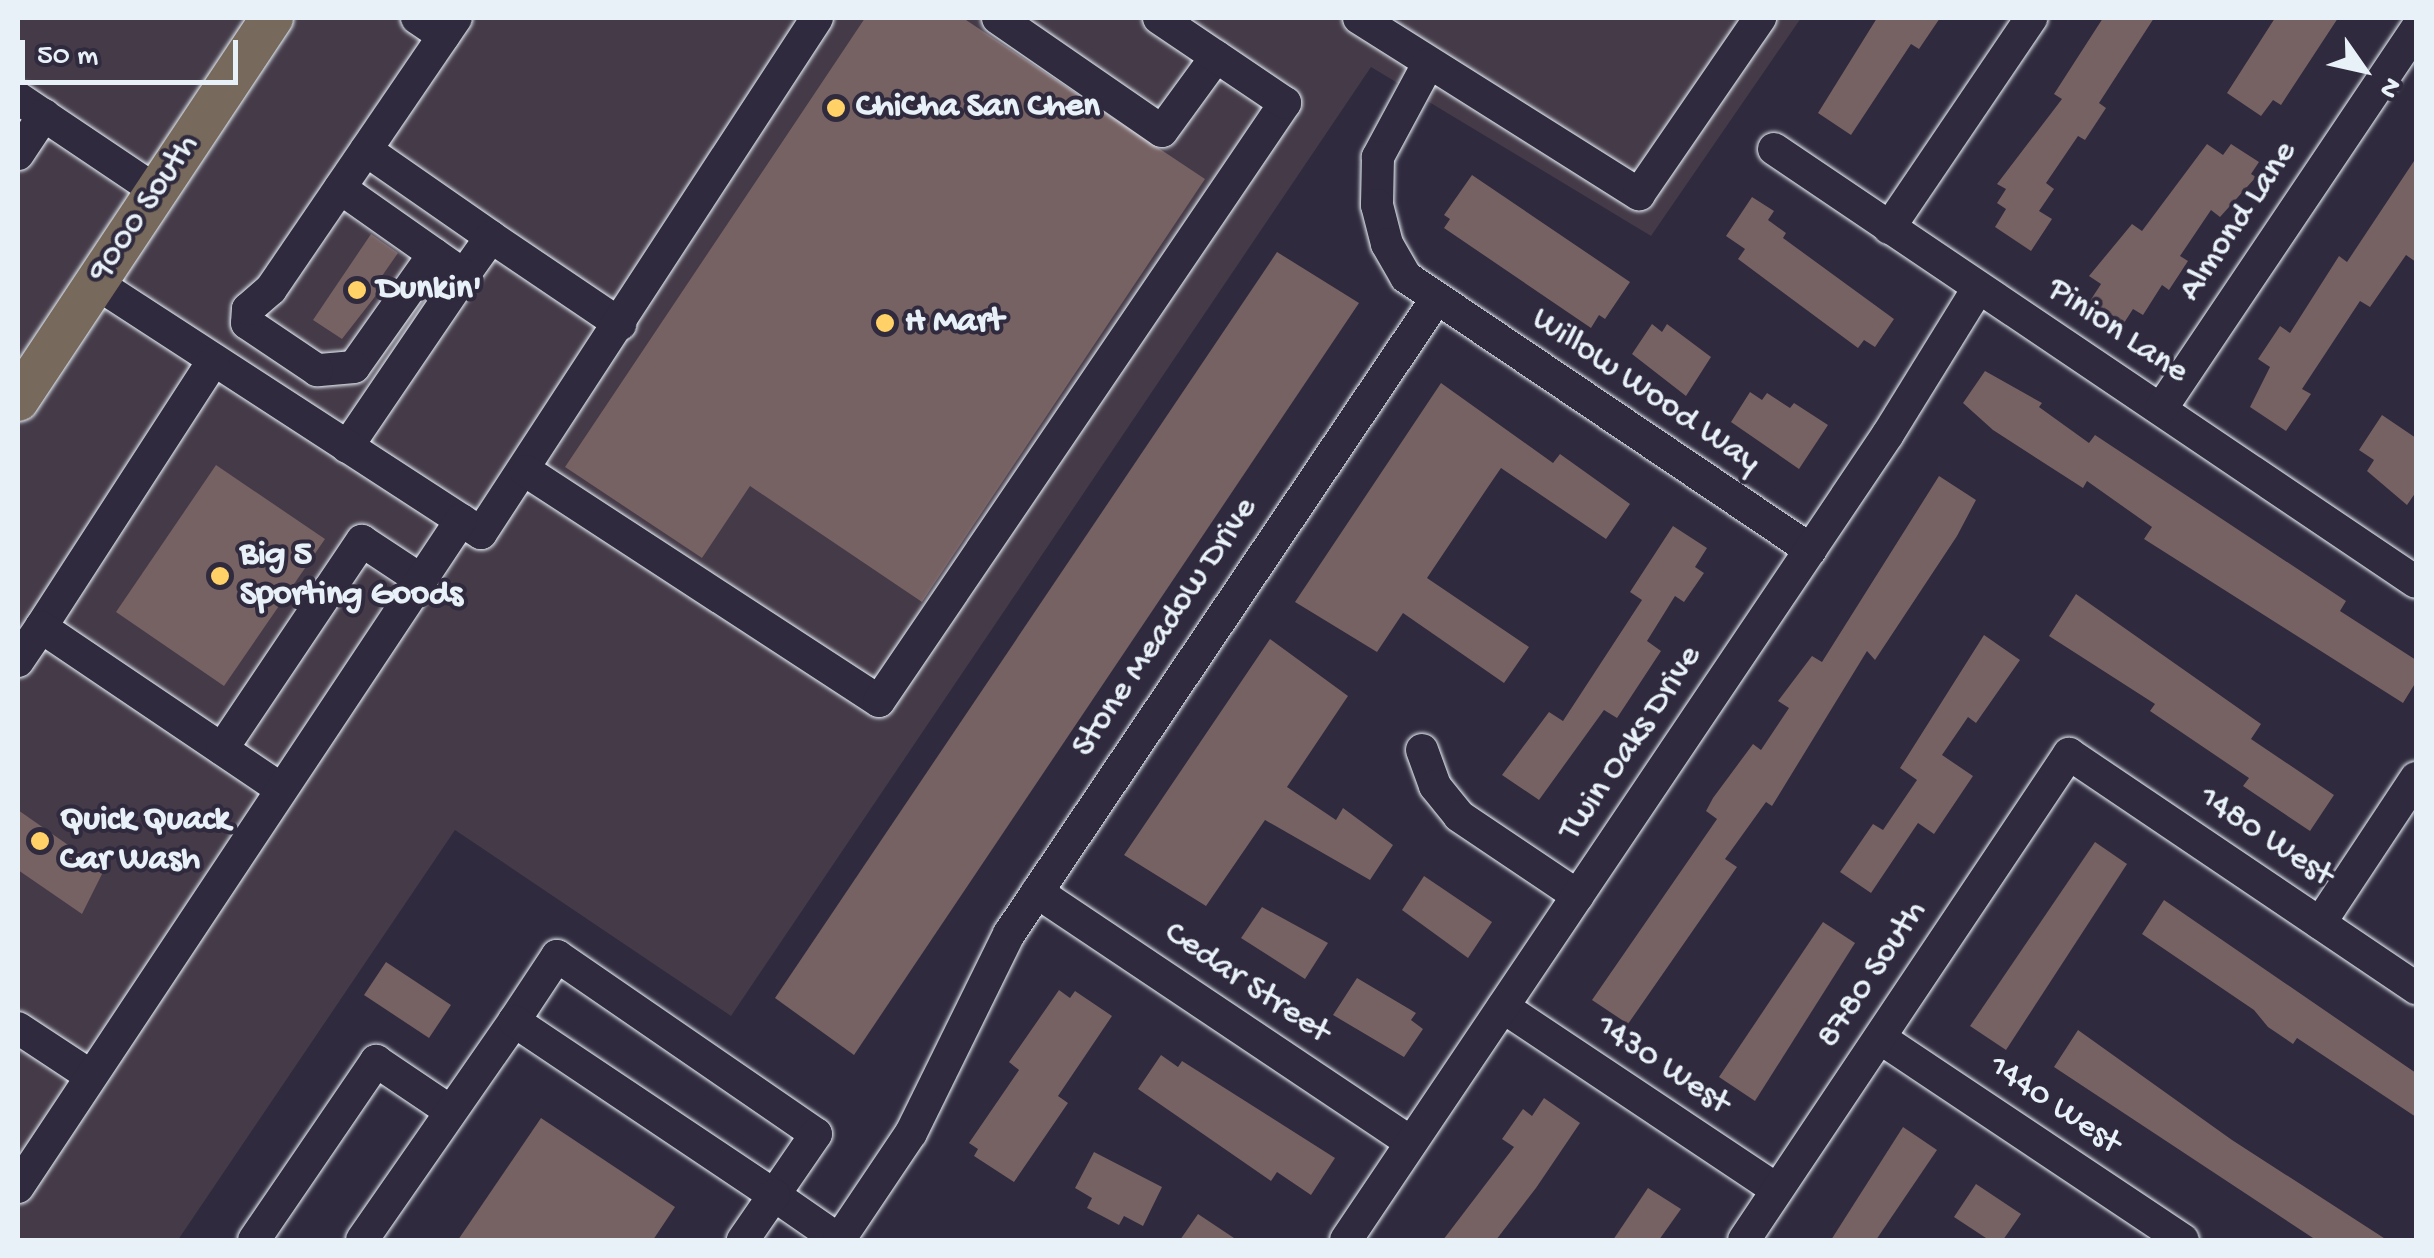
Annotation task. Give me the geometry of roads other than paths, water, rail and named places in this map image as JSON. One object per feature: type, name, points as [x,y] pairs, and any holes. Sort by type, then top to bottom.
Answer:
[{"type":"main road","name":"9000 South","points":[[18,400],[272,18]]},
{"type":"street","points":[[96,283],[481,533],[526,471],[817,18]]},
{"type":"street","points":[[998,18],[1162,131],[1216,57]]},
{"type":"street","points":[[526,471],[878,701],[1285,103],[1158,18]]},
{"type":"street","points":[[1359,18],[1639,194],[1760,18]]},
{"type":"street","points":[[1890,228],[2031,18]]},
{"type":"street","points":[[428,250],[349,352],[336,358],[280,328],[271,289],[366,150],[439,24]]},
{"type":"street","name":"Almond Lane","points":[[2160,409],[2416,30]]},
{"type":"street","points":[[1428,64],[1378,156],[1378,206],[1387,244],[1406,278],[1436,301]]},
{"type":"street","points":[[18,154],[30,107],[158,192]]},
{"type":"street","name":"Pinion Lane","points":[[1774,149],[2416,582]]},
{"type":"street","points":[[366,150],[620,324]]},
{"type":"street","points":[[340,188],[464,275]]},
{"type":"street","points":[[348,447],[492,237]]},
{"type":"street","name":"Twin Oaks Drive","points":[[1346,1240],[1810,550],[1978,288]]},
{"type":"street","name":"Willow Wood Way","points":[[1436,301],[1810,550]]},
{"type":"street","name":"Stone Meadow Drive","points":[[839,1240],[911,1134],[982,978],[1436,301]]},
{"type":"street","points":[[18,661],[214,360]]},
{"type":"street","points":[[18,1188],[460,520]]},
{"type":"street","points":[[222,750],[362,541],[421,580]]},
{"type":"street","points":[[41,627],[282,789]]},
{"type":"street","points":[[1422,750],[1435,786],[1459,816],[1578,896]]},
{"type":"street","name":"1480 West","points":[[2069,754],[2416,988]]},
{"type":"street","name":"8780 South","points":[[1744,1240],[2069,754]]},
{"type":"street","points":[[2320,923],[2416,778]]},
{"type":"street","name":"Cedar Street","points":[[1037,892],[1411,1142]]},
{"type":"street","points":[[362,1240],[557,956],[816,1134],[744,1240]]},
{"type":"street","name":"1430 West","points":[[1503,1007],[1777,1190]]},
{"type":"street","points":[[514,1021],[839,1240]]},
{"type":"street","points":[[18,1028],[91,1076]]},
{"type":"street","name":"1440 West","points":[[1880,1038],[2183,1240]]},
{"type":"street","points":[[254,1240],[376,1061],[450,1111]]},
{"type":"place","name":"ChiCha San Chen","points":[[836,108]]},
{"type":"place","name":"Dunkin'","points":[[357,290]]},
{"type":"place","name":"H Mart","points":[[885,323]]},
{"type":"place","name":"Big 5 Sporting Goods","points":[[220,576]]},
{"type":"place","name":"Quick Quack Car Wash","points":[[40,841]]}]
